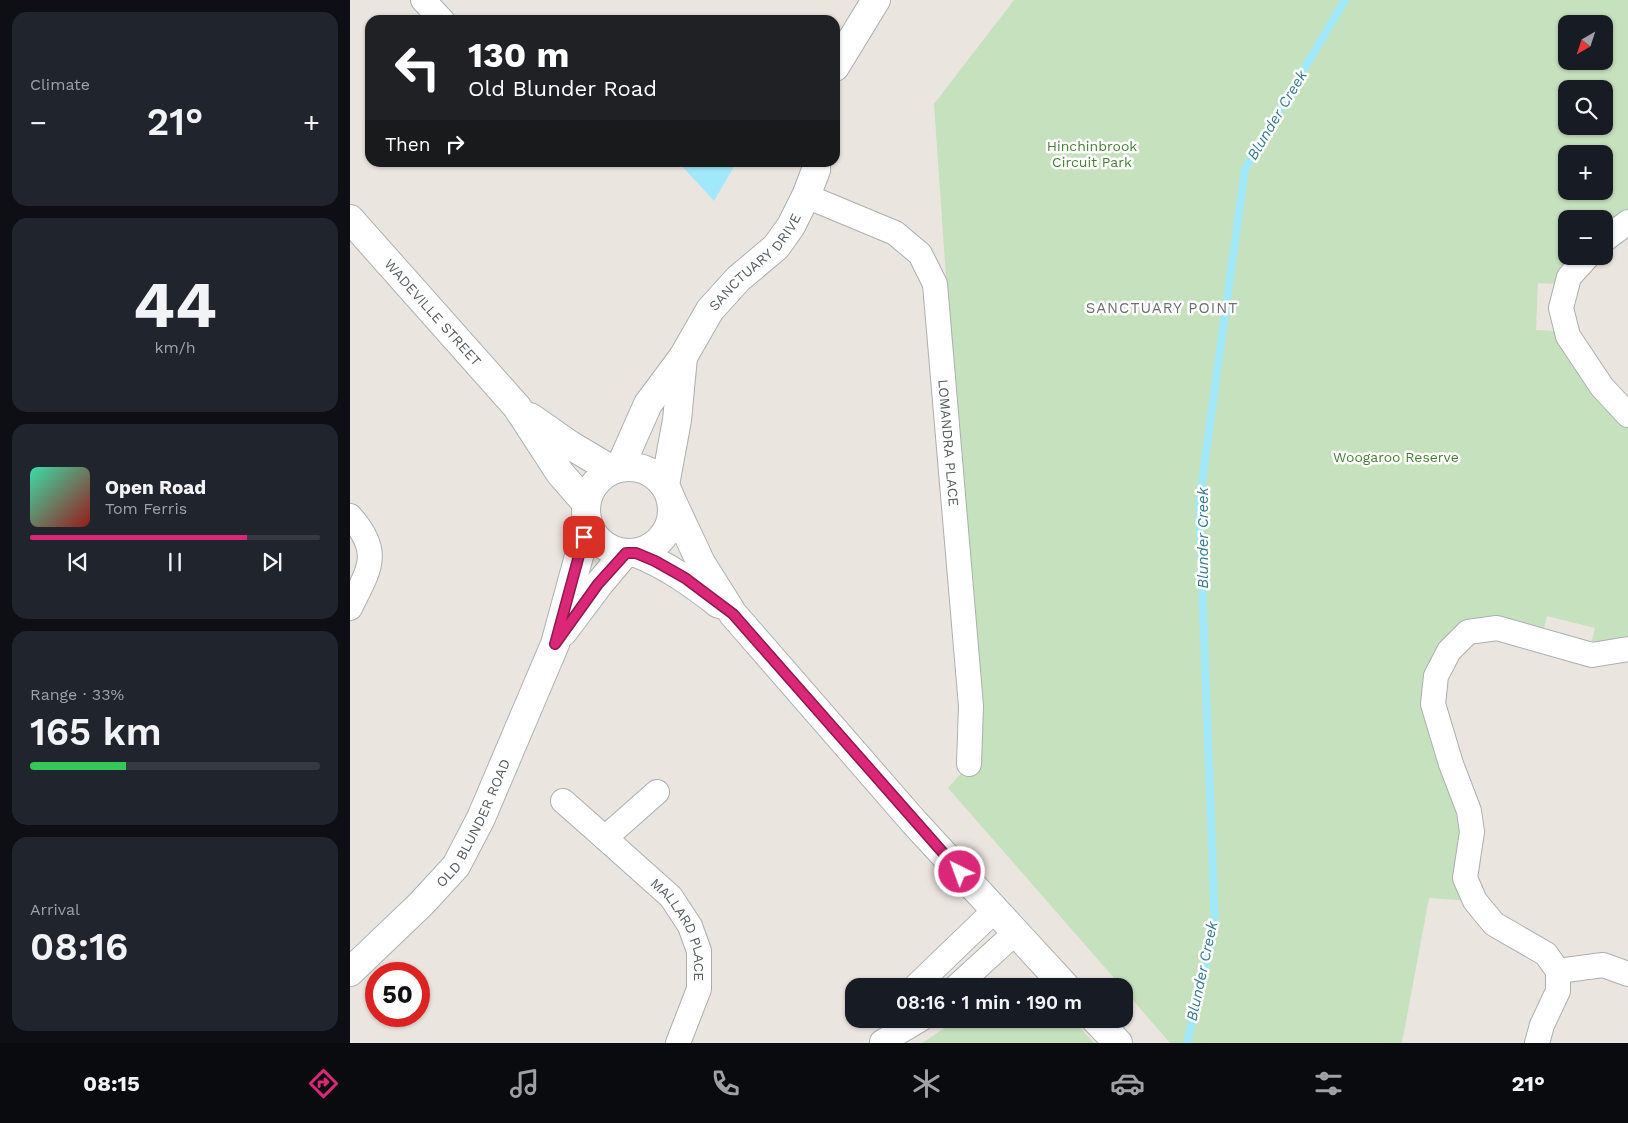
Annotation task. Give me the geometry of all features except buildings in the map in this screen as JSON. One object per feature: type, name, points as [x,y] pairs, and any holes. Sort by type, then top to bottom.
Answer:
[{"type":"main road","points":[[840,59],[876,0]]},
{"type":"main road","name":"SANCTUARY DRIVE","points":[[616,468],[648,404],[683,357],[710,310],[738,279],[776,247],[791,226],[806,196],[816,167]]},
{"type":"main road","name":"WADEVILLE STREET","points":[[350,219],[517,407],[587,513]]},
{"type":"main road","name":"SANCTUARY DRIVE","points":[[668,492],[683,357]]},
{"type":"main road","name":"WADEVILLE STREET","points":[[517,407],[570,445],[616,468]]},
{"type":"main road","points":[[733,614],[685,578],[655,561],[631,553],[613,550],[593,534],[587,513],[591,489],[599,478],[616,468],[633,466],[656,476],[668,492],[701,562],[733,614],[914,822],[1057,978]]},
{"type":"main road","points":[[631,553],[650,548],[661,539],[669,527],[672,513],[668,492]]},
{"type":"main road","name":"OLD BLUNDER ROAD","points":[[350,972],[421,904],[456,866],[481,818],[555,644],[587,513]]},
{"type":"main road","name":"OLD BLUNDER ROAD","points":[[555,644],[598,584],[631,553]]},
{"type":"main road","points":[[1104,1028],[1116,1041]]},
{"type":"street","points":[[423,0],[437,15]]},
{"type":"street","name":"LOMANDRA PLACE","points":[[806,196],[895,233],[920,254],[935,284],[971,706],[970,764]]},
{"type":"street","points":[[1613,233],[1628,222]]},
{"type":"street","points":[[1580,265],[1569,278],[1561,308],[1568,336],[1602,387],[1628,416]]},
{"type":"street","points":[[350,516],[366,537],[371,559],[366,576],[350,608]]},
{"type":"street","points":[[1537,1043],[1542,1025],[1558,991],[1558,971],[1546,954],[1494,924],[1474,901],[1465,878],[1472,832],[1470,811],[1452,764],[1433,704],[1436,676],[1449,650],[1468,632],[1497,628],[1592,655],[1628,649]]},
{"type":"street","points":[[605,838],[656,792]]},
{"type":"street","name":"MALLARD PLACE","points":[[563,801],[671,897],[690,926],[699,952],[698,989],[678,1043]]},
{"type":"street","points":[[924,978],[995,910]]},
{"type":"street","points":[[966,978],[1015,933]]},
{"type":"street","points":[[1558,971],[1603,965],[1628,974]]},
{"type":"street","points":[[882,1043],[890,1028]]},
{"type":"street","points":[[882,1043],[906,1028]]},
{"type":"green space","points":[[1014,0],[1628,0],[1628,222],[1613,233],[1613,210],[1558,210],[1558,265],[1580,265],[1569,278],[1561,308],[1568,336],[1602,387],[1628,415],[1628,649],[1592,655],[1497,628],[1468,632],[1449,651],[1436,676],[1433,704],[1451,764],[1469,811],[1472,832],[1465,878],[1475,901],[1429,898],[1402,1043],[1170,1043],[1133,1000],[1133,978],[1114,978],[948,788],[969,764],[971,706],[935,284],[946,277],[934,104]],"holes":[[[1538,283],[1557,284],[1555,331],[1536,330]],[[1547,616],[1595,628],[1590,649],[1542,637]]]},
{"type":"green space","points":[[944,1028],[1080,1028],[1094,1043],[922,1043]]},
{"type":"water","points":[[683,167],[734,167],[714,201]]},
{"type":"waterway","name":"Blunder Creek","points":[[1187,1043],[1215,926],[1199,503],[1245,169],[1345,0]]},
{"type":"district","name":"SANCTUARY POINT","points":[[1162,308]]},
{"type":"route","points":[[584,537],[574,568],[555,644],[598,584],[626,553],[636,553],[655,561],[685,578],[733,614],[914,822],[960,872]]},
{"type":"park label","name":"Hinchinbrook Circuit Park","points":[[1092,154]]},
{"type":"park label","name":"Woogaroo Reserve","points":[[1396,457]]}]
